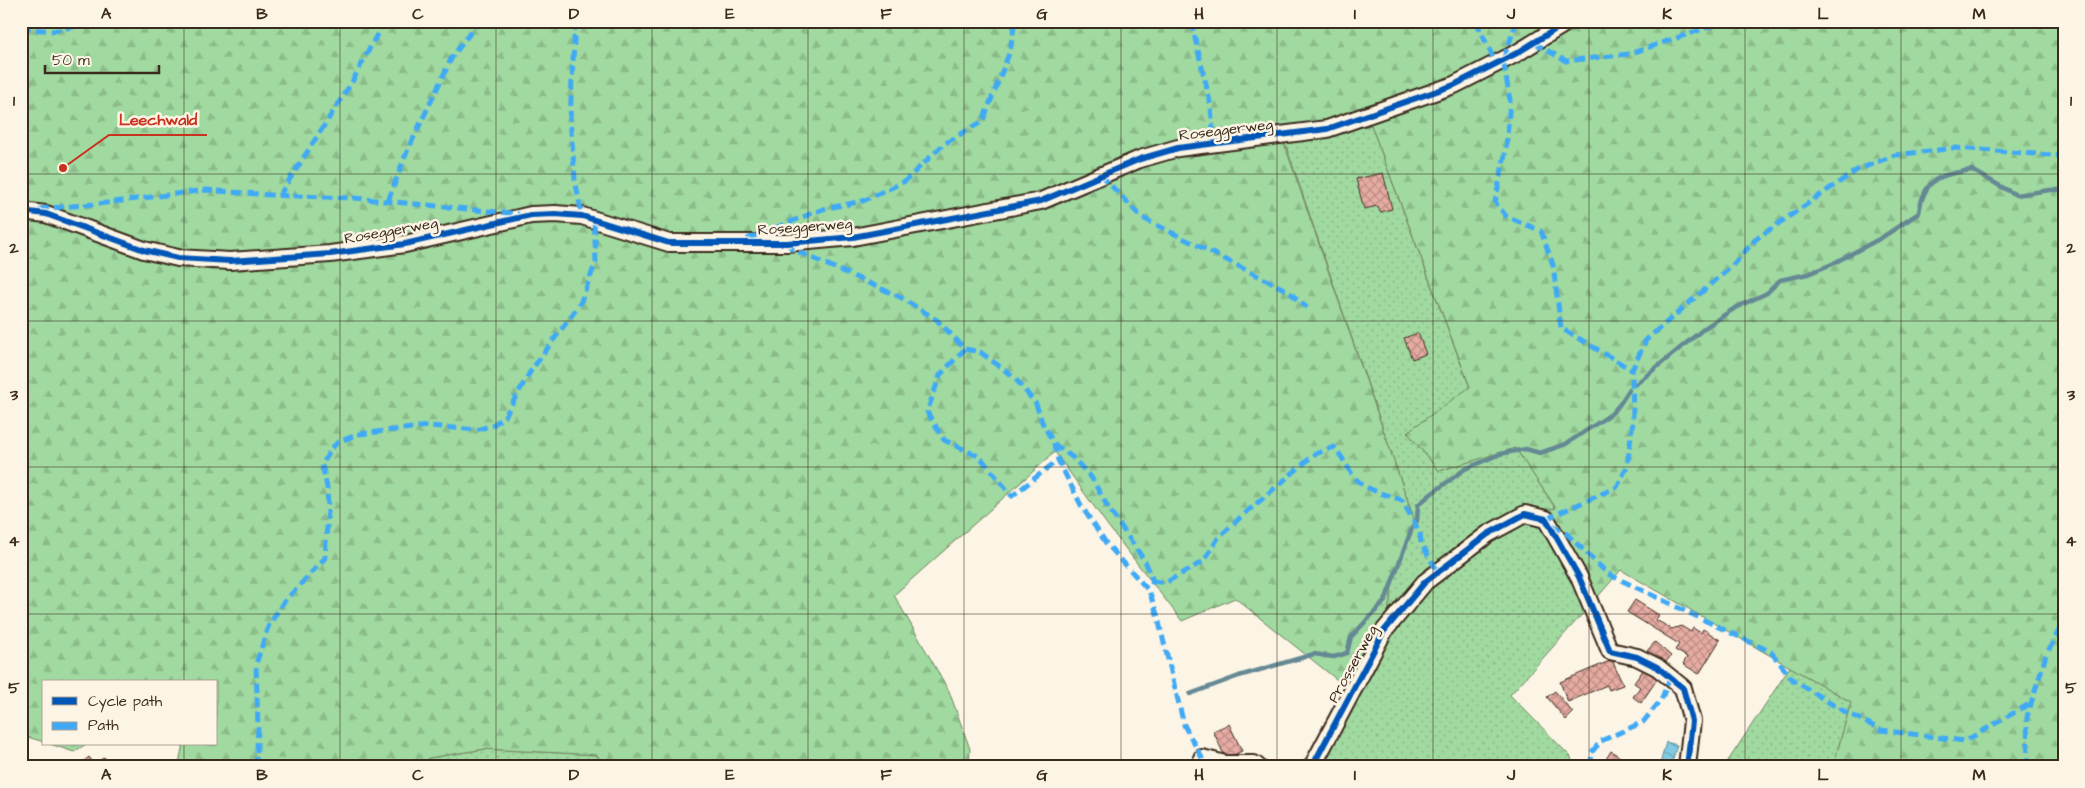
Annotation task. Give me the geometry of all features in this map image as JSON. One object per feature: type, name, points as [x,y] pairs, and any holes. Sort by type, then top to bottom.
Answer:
[{"type":"street","name":"Roseggerweg","points":[[21,211],[46,214],[144,250],[178,258],[230,260],[330,254],[405,244],[531,215],[555,214],[582,216],[669,243],[787,243],[853,237],[1041,200],[1140,159],[1178,148],[1327,129],[1454,85],[1517,53],[1569,21]]},
{"type":"street","name":"Prosserweg","points":[[1312,767],[1384,631],[1425,582],[1488,534],[1525,514],[1546,519],[1579,578],[1610,651],[1637,657],[1657,667],[1683,688],[1692,721],[1688,767]]},
{"type":"street","points":[[1206,767],[1202,758],[1225,764],[1254,764],[1258,767]]},
{"type":"green space","points":[[21,21],[2064,21],[2064,767],[1833,767],[1851,702],[1621,570],[1594,601],[1544,510],[1556,508],[1515,448],[1439,471],[1407,432],[1470,387],[1371,125],[1284,143],[1414,519],[1394,573],[1388,613],[1346,687],[1235,598],[1182,621],[1108,526],[1055,452],[894,595],[949,691],[970,749],[969,767],[606,767],[597,755],[485,749],[429,758],[419,767],[174,767],[179,763],[183,746],[218,746],[218,680],[42,680],[42,741],[21,735]]},
{"type":"green space","points":[[1371,125],[1470,388],[1407,432],[1439,471],[1515,447],[1556,509],[1544,510],[1594,601],[1510,695],[1571,757],[1573,767],[1310,767],[1346,687],[1388,613],[1394,573],[1414,519],[1285,143]]},
{"type":"green space","points":[[1790,667],[1851,702],[1833,767],[1724,767]]},
{"type":"green space","points":[[56,746],[83,746],[74,752]]},
{"type":"green space","points":[[485,749],[597,755],[606,767],[419,767],[429,758]]},
{"type":"water","points":[[1666,742],[1677,745],[1671,766],[1660,764]]},
{"type":"building","points":[[1383,173],[1392,209],[1380,212],[1378,206],[1364,209],[1356,179]]},
{"type":"building","points":[[1418,333],[1426,354],[1412,359],[1404,338]]},
{"type":"building","points":[[1635,600],[1659,615],[1656,620],[1672,629],[1681,626],[1691,632],[1693,628],[1701,633],[1703,629],[1720,640],[1699,674],[1683,664],[1687,657],[1675,650],[1679,644],[1627,612]]},
{"type":"building","points":[[1655,642],[1671,656],[1662,666],[1646,652]]},
{"type":"building","points":[[1612,660],[1623,685],[1609,690],[1607,685],[1568,702],[1560,682]]},
{"type":"building","points":[[1646,666],[1660,675],[1641,703],[1633,697],[1640,687],[1634,683]]},
{"type":"building","points":[[1555,691],[1573,713],[1566,720],[1547,697]]},
{"type":"building","points":[[1229,724],[1242,751],[1226,759],[1213,731]]},
{"type":"building","points":[[1611,751],[1620,757],[1613,767],[1608,767],[1603,764]]},
{"type":"building","points":[[89,757],[95,765],[104,757],[112,767],[77,767]]},
{"type":"building","points":[[1649,762],[1668,767],[1648,767]]},
{"type":"waterway","points":[[1636,384],[1706,327],[1735,308],[1767,293],[1780,280],[1808,274],[1832,264],[1881,238],[1919,213],[1925,192],[1930,185],[1943,176],[1972,170],[2016,195],[2064,190]]},
{"type":"waterway","points":[[1417,521],[1418,505],[1465,469],[1500,454],[1526,449],[1540,453],[1566,444],[1611,414],[1629,390]]},
{"type":"waterway","points":[[1190,694],[1239,676],[1314,654],[1334,657],[1347,653],[1351,637],[1385,601],[1412,528]]},
{"type":"marked path","points":[[21,28],[53,31],[100,21]]},
{"type":"marked path","points":[[279,196],[352,82],[384,21]]},
{"type":"marked path","points":[[388,201],[406,154],[452,57],[479,21]]},
{"type":"marked path","points":[[575,21],[570,119],[575,179],[582,216]]},
{"type":"marked path","points":[[747,239],[823,209],[863,201],[905,181],[944,144],[983,121],[1010,51],[1015,21]]},
{"type":"marked path","points":[[1191,21],[1211,106],[1214,144]]},
{"type":"marked path","points":[[1476,21],[1496,64]]},
{"type":"marked path","points":[[1517,21],[1503,60],[1510,100],[1506,150],[1495,202],[1506,216],[1541,231],[1553,265],[1561,328],[1632,370]]},
{"type":"marked path","points":[[1534,43],[1566,61],[1629,54],[1727,21]]},
{"type":"marked path","points":[[1546,519],[1617,487],[1627,467],[1633,421],[1632,370],[1646,340],[1730,268],[1756,239],[1857,170],[1895,155],[1955,148],[2064,156]]},
{"type":"marked path","points":[[1101,175],[1141,217],[1288,291],[1307,308]]},
{"type":"marked path","points":[[39,209],[106,203],[205,190],[270,195],[354,198],[519,214]]},
{"type":"marked path","points":[[256,767],[258,727],[256,664],[268,627],[282,604],[325,558],[328,509],[327,487],[322,465],[331,449],[338,442],[359,434],[429,426],[477,430],[493,425],[505,416],[530,372],[580,304],[596,262],[594,220]]},
{"type":"marked path","points":[[787,243],[792,249],[900,297],[937,320],[965,349],[980,352],[1014,377],[1036,404],[1042,422],[1054,444],[1058,460],[1082,507],[1106,543],[1149,591],[1157,614],[1184,725],[1202,758],[1200,767]]},
{"type":"marked path","points":[[965,349],[940,375],[927,412],[944,440],[980,457],[1012,496],[1058,460]]},
{"type":"marked path","points":[[1054,444],[1072,457],[1091,477],[1109,509],[1146,563],[1153,581],[1151,586]]},
{"type":"marked path","points":[[1153,581],[1165,583],[1204,561],[1218,538],[1242,516],[1315,454],[1334,447],[1354,477],[1362,484],[1402,500],[1420,533],[1421,543],[1438,572]]},
{"type":"marked path","points":[[1552,525],[1566,533],[1608,574],[1771,652],[1793,680],[1838,708],[1881,730],[1965,741],[2031,703]]},
{"type":"marked path","points":[[2028,767],[2027,717],[2046,655],[2064,621]]},
{"type":"marked path","points":[[1592,767],[1591,753],[1601,741],[1643,722],[1661,700],[1670,678]]},
{"type":"cycle path","points":[[21,211],[46,214],[144,250],[178,258],[230,261],[330,254],[405,244],[531,215],[555,214],[582,216],[669,243],[787,243],[853,237],[1041,201],[1140,159],[1178,148],[1327,129],[1454,85],[1517,53],[1569,21]]},
{"type":"cycle path","points":[[1312,767],[1384,631],[1425,582],[1488,534],[1525,514],[1546,519],[1579,577],[1610,651],[1637,657],[1657,667],[1683,688],[1692,721],[1687,767]]},
{"type":"place","name":"Leechwald","points":[[63,168]]}]
